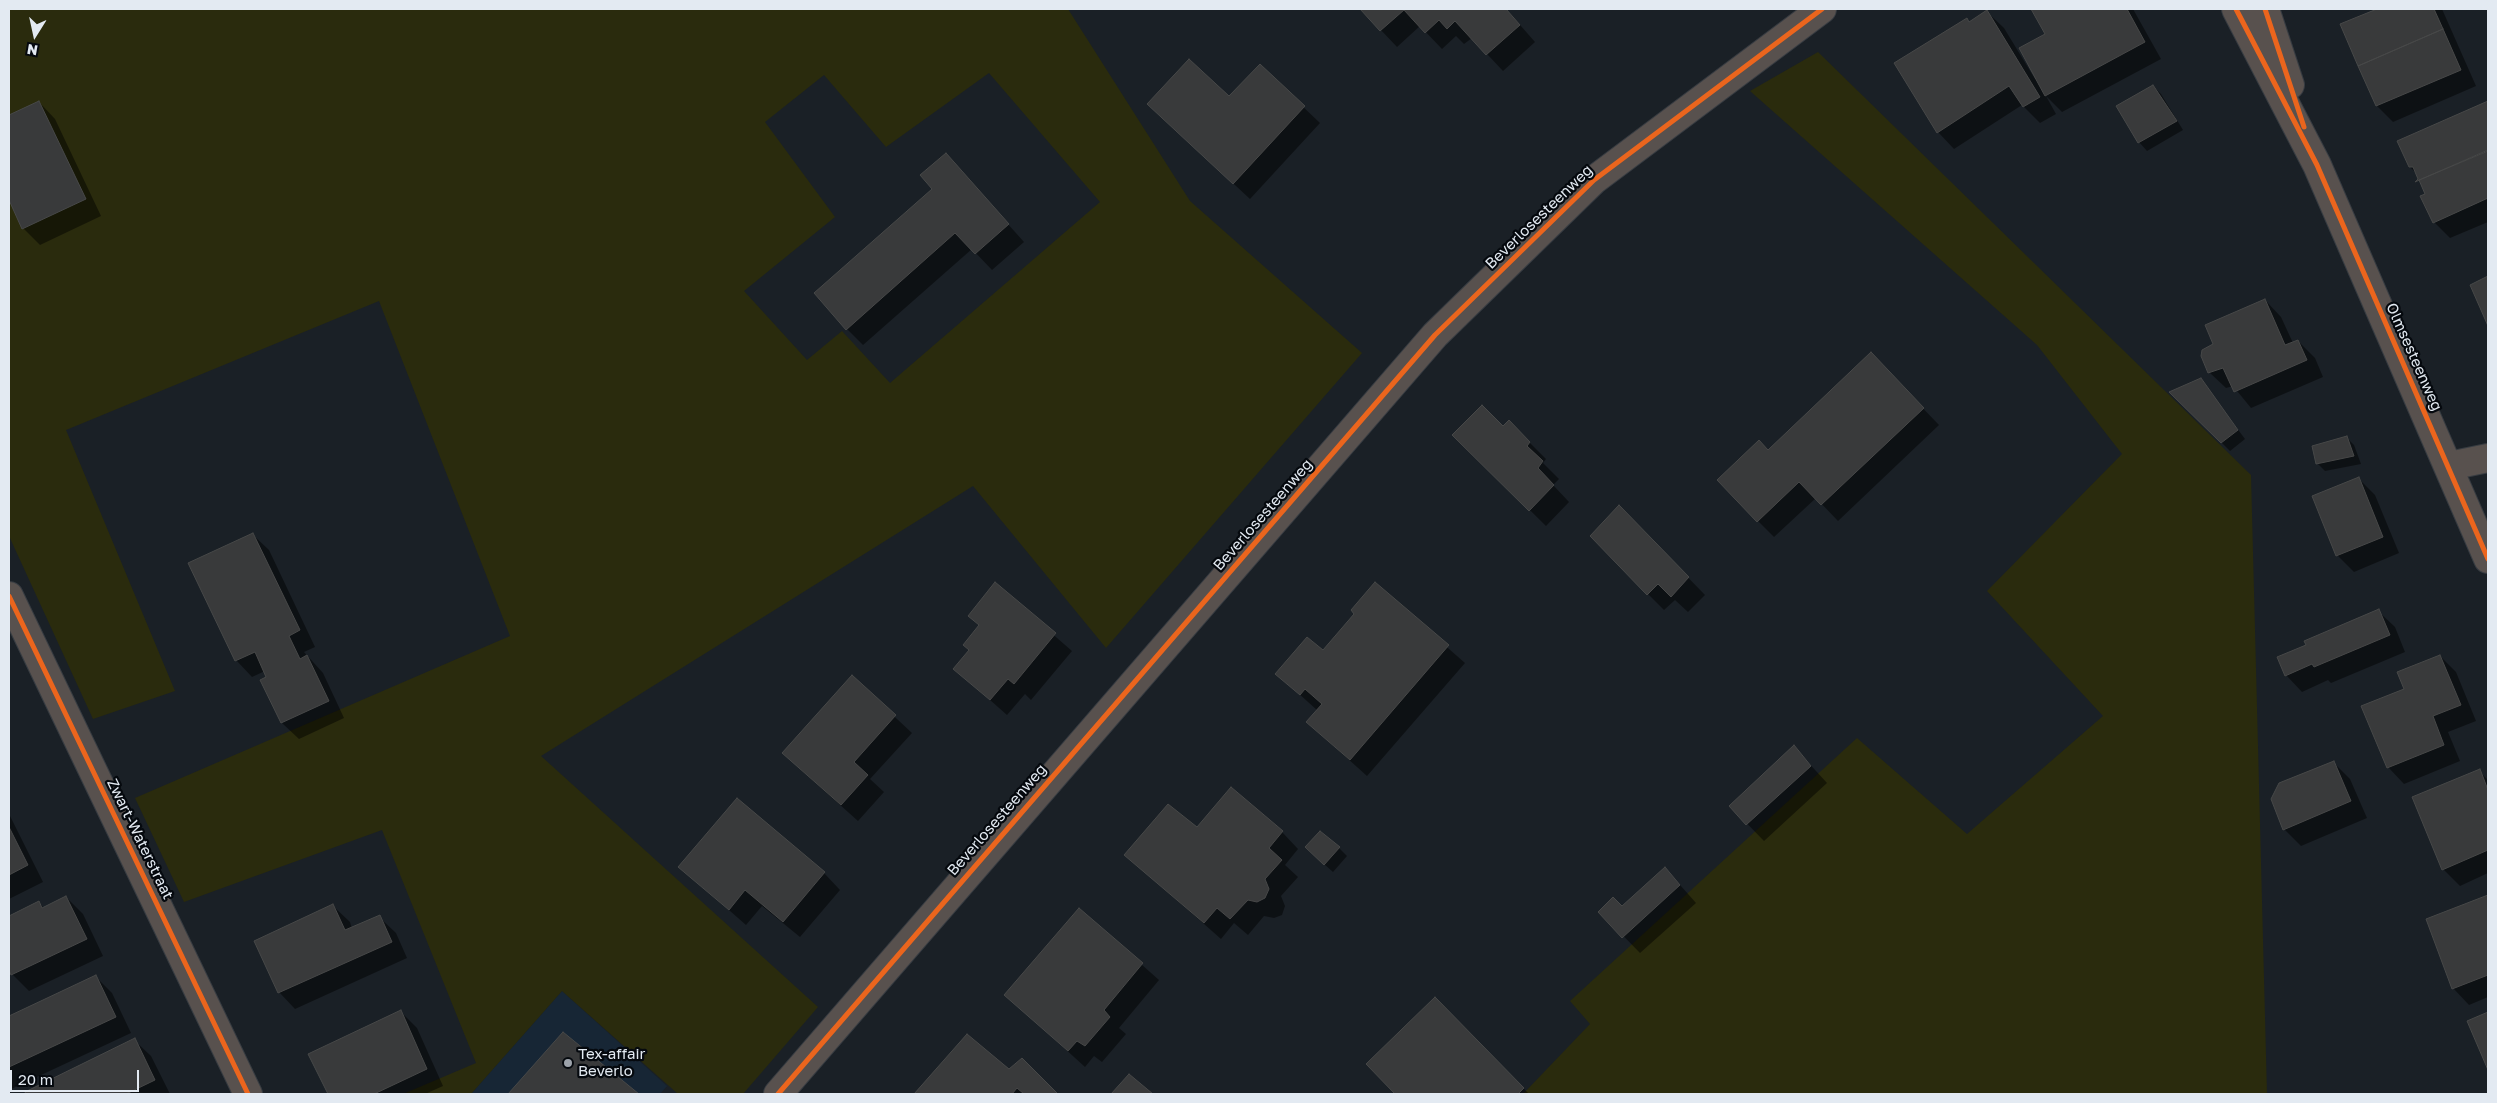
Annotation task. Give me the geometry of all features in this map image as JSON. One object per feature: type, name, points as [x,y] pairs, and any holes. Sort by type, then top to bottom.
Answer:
[{"type":"street","name":"Beverlosesteenweg","points":[[778,1094],[1435,335],[1594,180],[1822,9]]},
{"type":"street","name":"Olmsesteenweg","points":[[2236,9],[2317,165],[2488,559]]},
{"type":"street","name":"Olmsesteenweg","points":[[2265,9],[2317,165]]},
{"type":"street","points":[[2449,466],[2488,458]]},
{"type":"street","name":"Zwart-Waterstraat","points":[[9,596],[248,1094]]},
{"type":"shaded area","points":[[9,9],[1068,9],[1190,201],[1362,353],[1106,648],[973,486],[541,756],[818,1007],[743,1094],[678,1094],[562,991],[471,1094],[403,1094],[476,1063],[382,830],[184,902],[135,798],[510,636],[379,301],[66,430],[175,691],[93,719],[9,536]],"holes":[[[989,73],[1100,202],[890,383],[842,331],[807,360],[744,291],[835,217],[765,122],[824,75],[886,147]]]},
{"type":"shaded area","points":[[1818,52],[2251,475],[2267,1094],[1523,1094],[1590,1024],[1570,1001],[1857,738],[1967,834],[2103,716],[1987,591],[2122,454],[2037,345],[1750,91]]},
{"type":"shaded area","points":[[562,991],[667,1086],[660,1094],[471,1094]]},
{"type":"building","points":[[1360,9],[1506,9],[1520,25],[1486,55],[1455,21],[1447,29],[1439,20],[1425,33],[1404,10],[1380,31]]},
{"type":"building","points":[[2031,9],[2127,9],[2145,42],[2045,96],[2019,48],[2045,34]]},
{"type":"building","points":[[2377,9],[2434,9],[2443,29],[2358,66],[2340,24]]},
{"type":"building","points":[[1987,10],[2040,97],[2023,107],[2009,86],[1937,133],[1894,63],[1967,18],[1969,22]]},
{"type":"building","points":[[2443,29],[2461,70],[2376,106],[2358,66]]},
{"type":"building","points":[[1189,59],[1229,96],[1260,64],[1305,106],[1233,184],[1147,104]]},
{"type":"building","points":[[2153,85],[2177,121],[2138,143],[2116,106]]},
{"type":"building","points":[[39,101],[86,199],[22,229],[9,200],[9,115]]},
{"type":"building","points":[[2488,101],[2488,150],[2415,182],[2418,179],[2413,167],[2409,167],[2397,141]]},
{"type":"building","points":[[2488,151],[2488,198],[2433,223],[2420,196],[2425,194],[2419,180]]},
{"type":"building","points":[[946,153],[1009,224],[975,254],[955,233],[846,330],[814,293],[932,189],[920,175]]},
{"type":"building","points":[[2488,276],[2488,326],[2470,285]]},
{"type":"building","points":[[2265,299],[2285,345],[2298,340],[2307,360],[2234,392],[2223,368],[2208,373],[2201,356],[2202,350],[2213,344],[2205,325]]},
{"type":"building","points":[[1871,352],[1924,408],[1821,505],[1799,482],[1757,522],[1717,480],[1759,440],[1768,450]]},
{"type":"building","points":[[2201,378],[2238,430],[2221,443],[2169,392]]},
{"type":"building","points":[[1482,405],[1503,426],[1509,420],[1530,442],[1527,446],[1543,461],[1538,468],[1554,485],[1529,511],[1452,435]]},
{"type":"building","points":[[2347,436],[2354,456],[2316,464],[2312,446]]},
{"type":"building","points":[[2359,477],[2383,537],[2336,556],[2312,496]]},
{"type":"building","points":[[1619,505],[1689,577],[1671,597],[1658,584],[1647,595],[1590,536]]},
{"type":"building","points":[[253,533],[300,630],[289,636],[300,659],[307,655],[329,701],[281,723],[260,680],[266,677],[255,652],[235,661],[188,563]]},
{"type":"building","points":[[995,582],[1056,633],[1014,684],[1008,679],[990,700],[953,669],[969,650],[963,645],[979,625],[968,616]]},
{"type":"building","points":[[1375,582],[1449,645],[1350,760],[1306,722],[1322,704],[1305,689],[1300,695],[1275,674],[1307,637],[1323,650],[1354,614],[1351,610]]},
{"type":"building","points":[[2379,609],[2390,635],[2314,667],[2312,664],[2285,676],[2277,657],[2306,645],[2304,641]]},
{"type":"building","points":[[2440,655],[2461,705],[2433,716],[2444,745],[2387,768],[2361,706],[2404,689],[2397,672]]},
{"type":"building","points":[[852,675],[896,715],[854,762],[868,775],[841,805],[782,753]]},
{"type":"building","points":[[1794,745],[1811,766],[1746,825],[1729,806]]},
{"type":"building","points":[[2334,761],[2351,801],[2283,830],[2271,799],[2279,783]]},
{"type":"building","points":[[2480,769],[2488,790],[2488,850],[2442,870],[2412,797]]},
{"type":"building","points":[[1231,787],[1283,831],[1269,848],[1282,860],[1265,879],[1269,889],[1265,898],[1257,902],[1248,900],[1230,919],[1217,908],[1204,923],[1124,855],[1168,804],[1197,827]]},
{"type":"building","points":[[737,798],[825,872],[783,922],[745,890],[729,910],[678,867]]},
{"type":"building","points":[[9,827],[28,865],[9,875]]},
{"type":"building","points":[[1320,831],[1340,847],[1324,865],[1305,847]]},
{"type":"building","points":[[1665,867],[1680,885],[1622,938],[1598,912],[1613,897],[1622,906]]},
{"type":"building","points":[[2488,895],[2488,975],[2452,989],[2426,919]]},
{"type":"building","points":[[66,896],[87,939],[11,975],[9,970],[9,916],[39,901],[42,908]]},
{"type":"building","points":[[333,904],[345,930],[380,915],[392,942],[278,993],[254,941]]},
{"type":"building","points":[[1079,908],[1143,963],[1104,1010],[1110,1017],[1085,1046],[1077,1041],[1068,1051],[1004,995]]},
{"type":"building","points":[[96,975],[116,1017],[9,1067],[9,1016]]},
{"type":"building","points":[[1435,997],[1524,1088],[1518,1094],[1395,1094],[1366,1064]]},
{"type":"building","points":[[401,1010],[427,1069],[374,1094],[328,1094],[308,1054]]},
{"type":"building","points":[[2488,1012],[2488,1070],[2467,1021]]},
{"type":"building","name":"Tex-affair Beverlo","points":[[563,1032],[639,1094],[508,1094]]},
{"type":"building","points":[[967,1034],[1009,1069],[1022,1058],[1058,1094],[1024,1094],[1017,1088],[1012,1094],[914,1094]]},
{"type":"building","points":[[135,1038],[155,1080],[126,1094],[26,1094],[25,1092]]},
{"type":"building","points":[[1129,1074],[1153,1094],[1111,1094]]},
{"type":"cycle path","points":[[778,1094],[1435,335],[1594,180],[1822,9]]},
{"type":"cycle path","points":[[2236,9],[2317,165],[2488,559]]},
{"type":"cycle path","points":[[2265,9],[2304,127]]},
{"type":"cycle path","points":[[9,596],[248,1094]]},
{"type":"place","name":"Tex-affair Beverlo","points":[[568,1063]]}]
